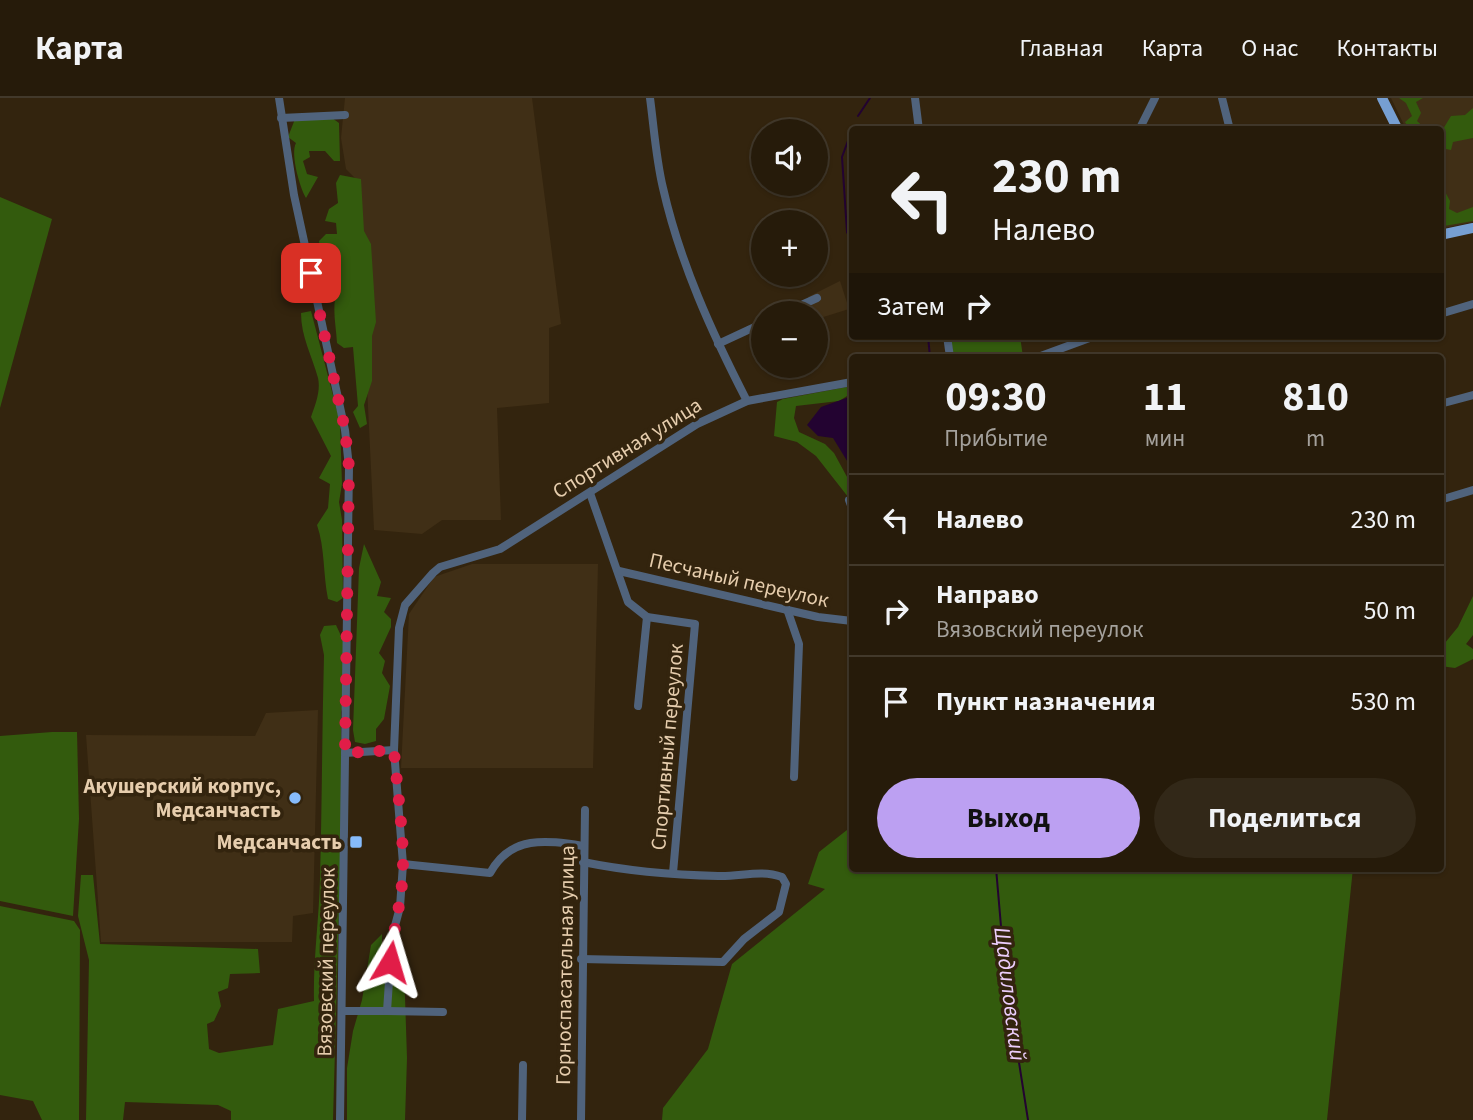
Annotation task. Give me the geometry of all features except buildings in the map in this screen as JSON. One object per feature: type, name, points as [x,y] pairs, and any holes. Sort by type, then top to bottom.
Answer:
[{"type":"main road","points":[[1382,98],[1396,126]]},
{"type":"main road","points":[[1444,234],[1473,228]]},
{"type":"street","name":"Вязовский переулок","points":[[279,98],[295,195],[345,430],[350,534],[345,753],[344,1011],[340,1120]]},
{"type":"street","points":[[650,98],[662,187],[688,274],[718,344],[747,401]]},
{"type":"street","points":[[915,98],[918,126]]},
{"type":"street","points":[[1141,126],[1155,98]]},
{"type":"street","points":[[1222,98],[1229,126]]},
{"type":"street","points":[[281,118],[345,115]]},
{"type":"street","points":[[810,301],[817,298]]},
{"type":"street","points":[[1444,313],[1473,304]]},
{"type":"street","points":[[718,344],[751,329]]},
{"type":"street","points":[[1046,354],[1084,340]]},
{"type":"street","name":"Спортивная улица","points":[[394,750],[399,628],[405,605],[440,567],[500,550],[697,424],[747,401],[849,383]]},
{"type":"street","points":[[1444,403],[1473,396]]},
{"type":"street","points":[[1444,499],[1473,490]]},
{"type":"street","points":[[590,493],[628,602],[647,617],[638,706]]},
{"type":"street","name":"Песчаный переулок","points":[[619,571],[818,617],[849,621]]},
{"type":"street","points":[[787,609],[799,644],[794,777]]},
{"type":"street","name":"Спортивный переулок","points":[[647,617],[695,624],[673,873]]},
{"type":"street","points":[[345,753],[394,750],[403,864],[400,907],[392,937],[387,1011]]},
{"type":"street","name":"Горноспасательная улица","points":[[581,1120],[585,810]]},
{"type":"street","points":[[403,864],[490,873],[507,851],[521,844],[545,841],[583,846]]},
{"type":"street","points":[[581,959],[723,962],[744,940],[779,912],[786,884],[782,877],[773,873],[721,877],[630,871],[583,862]]},
{"type":"street","points":[[344,1011],[443,1012]]},
{"type":"street","points":[[522,1120],[523,1065]]},
{"type":"shaded area","points":[[345,98],[532,98],[561,324],[549,328],[549,403],[497,408],[501,520],[442,520],[422,534],[374,530],[357,180],[346,169],[341,138]]},
{"type":"shaded area","points":[[1391,98],[1473,98],[1473,222],[1444,228],[1444,126],[1405,126]]},
{"type":"shaded area","points":[[840,281],[849,309],[828,316],[828,301],[810,301],[808,297]]},
{"type":"shaded area","points":[[849,397],[849,464],[833,438],[818,436],[807,425],[821,407]]},
{"type":"shaded area","points":[[472,564],[598,564],[593,768],[401,768],[409,614],[434,577]]},
{"type":"shaded area","points":[[318,710],[313,913],[293,916],[292,942],[101,942],[86,735],[255,736],[266,713]]},
{"type":"green space","points":[[1399,98],[1423,98],[1416,102],[1421,113],[1417,121],[1423,126],[1407,126],[1405,122],[1412,116],[1406,103]]},
{"type":"green space","points":[[1473,108],[1473,138],[1453,142],[1451,150],[1444,149],[1444,127],[1451,116],[1465,115]]},
{"type":"green space","points":[[332,118],[339,123],[340,161],[334,161],[325,151],[309,151],[310,157],[303,161],[307,174],[318,177],[306,198],[295,163],[296,143],[288,137],[295,119]]},
{"type":"green space","points":[[340,175],[361,179],[364,231],[371,244],[376,322],[372,336],[372,381],[364,405],[367,424],[360,428],[353,412],[358,406],[353,347],[344,348],[337,343],[334,308],[338,288],[323,271],[319,241],[326,234],[337,234],[336,223],[325,221],[329,209],[338,203],[336,183]]},
{"type":"green space","points":[[1444,190],[1450,201],[1449,209],[1457,213],[1473,207],[1473,221],[1444,226]]},
{"type":"green space","points":[[0,197],[52,219],[0,408]]},
{"type":"green space","points":[[311,311],[340,422],[342,484],[339,502],[342,520],[343,598],[337,602],[328,599],[317,525],[328,508],[330,484],[319,478],[331,456],[311,417],[319,383],[305,338],[301,313]]},
{"type":"green space","points":[[951,340],[1021,340],[1023,354],[953,354]]},
{"type":"green space","points":[[849,387],[849,395],[839,401],[796,406],[794,418],[799,432],[825,444],[834,453],[849,480],[849,498],[816,456],[797,442],[774,436],[777,402]]},
{"type":"green space","points":[[364,544],[381,582],[377,596],[391,598],[384,612],[391,619],[391,627],[379,653],[385,661],[382,673],[390,686],[384,719],[376,729],[376,741],[365,744],[355,742],[353,730],[359,568]]},
{"type":"green space","points":[[1473,596],[1473,635],[1466,644],[1473,649],[1473,659],[1455,668],[1444,667],[1444,644],[1458,627]]},
{"type":"green space","points":[[336,625],[343,640],[344,703],[341,712],[341,835],[333,1120],[231,1120],[231,1111],[218,1105],[125,1102],[123,1120],[86,1120],[89,960],[78,916],[81,875],[93,875],[100,944],[258,949],[260,973],[230,974],[228,988],[218,992],[221,1006],[214,1021],[207,1024],[209,1049],[219,1053],[273,1045],[278,1009],[314,1001],[320,879],[324,655],[320,635],[324,626]]},
{"type":"green space","points":[[77,732],[79,819],[73,916],[0,901],[0,736]]},
{"type":"green space","points":[[849,828],[849,872],[1353,872],[1327,1120],[662,1120],[663,1108],[708,1049],[732,964],[825,889],[808,884],[819,852]]},
{"type":"green space","points":[[0,906],[74,921],[80,930],[79,1120],[42,1120],[33,1101],[0,1095]]},
{"type":"green space","points":[[382,934],[382,953],[404,966],[407,1058],[405,1120],[347,1120],[347,1068],[353,1031],[362,1000],[371,945]]},
{"type":"waterway","name":"Щадиловский","points":[[858,116],[870,98]]},
{"type":"waterway","name":"Щадиловский","points":[[849,138],[842,157],[849,236]]},
{"type":"waterway","name":"Щадиловский","points":[[928,340],[930,354]]},
{"type":"waterway","name":"Щадиловский","points":[[996,872],[1005,973],[1028,1120]]},
{"type":"place","name":"Акушерский корпус, Медсанчасть","points":[[295,798]]},
{"type":"place","name":"Медсанчасть","points":[[356,842]]},
{"type":"route","points":[[311,273],[345,430],[349,467],[345,753],[394,750],[403,864],[400,907],[392,937],[390,962]]}]
